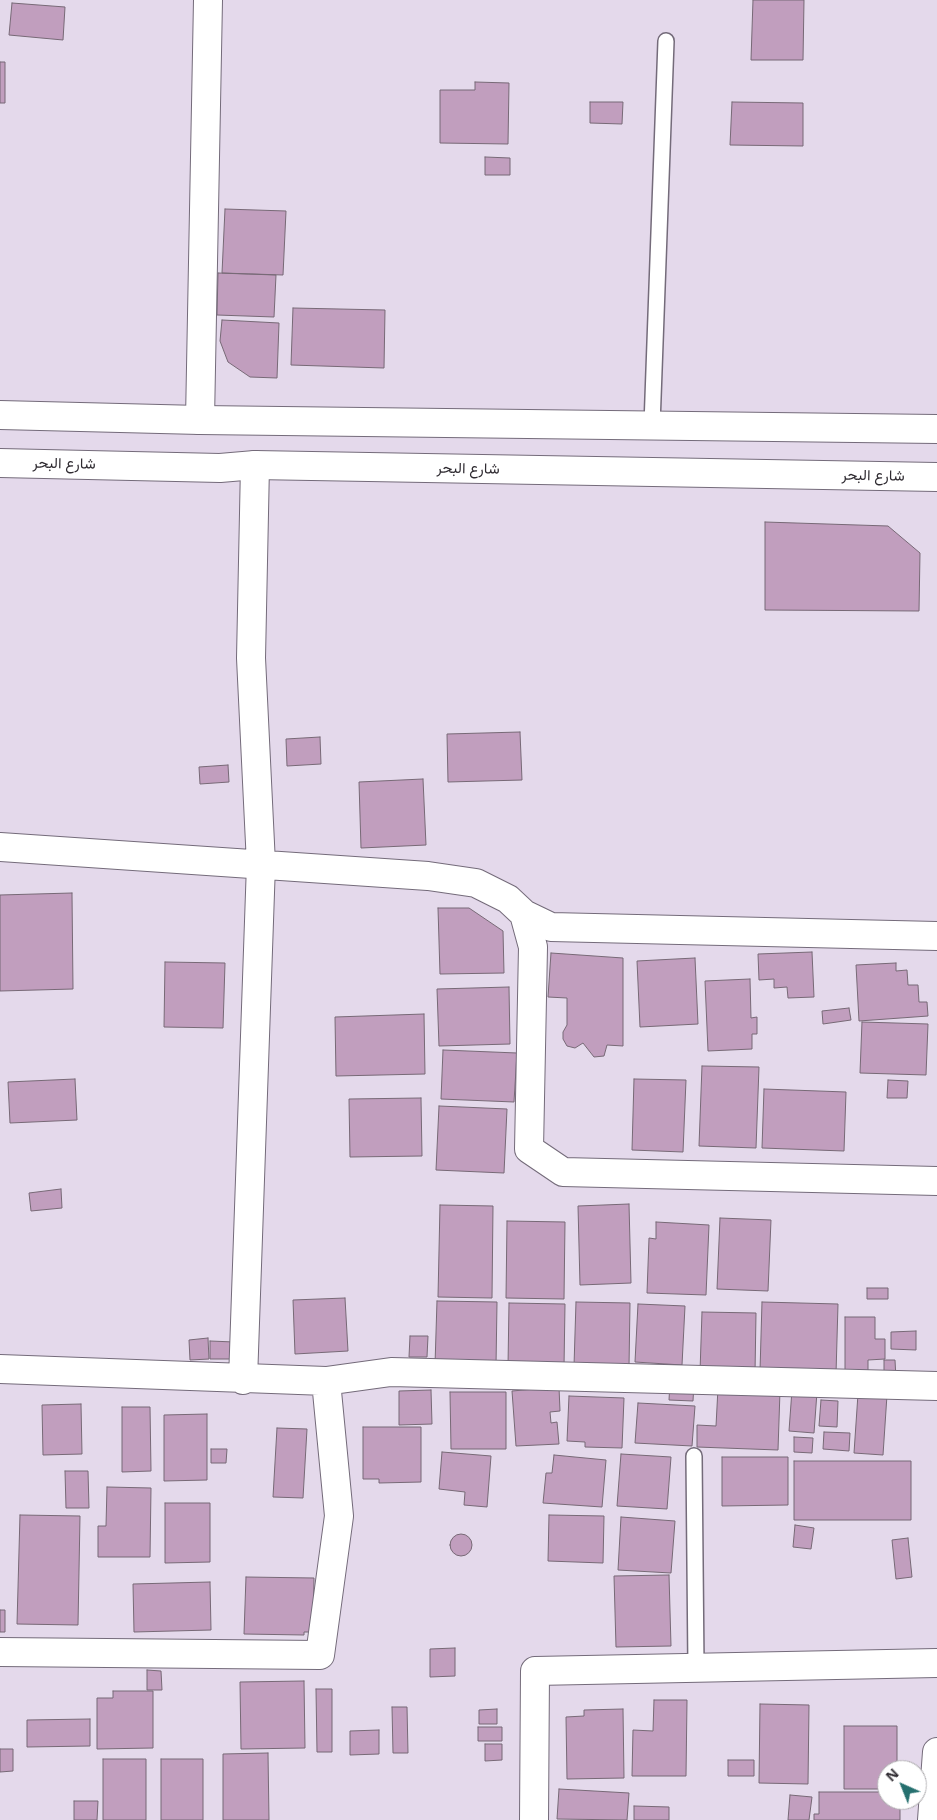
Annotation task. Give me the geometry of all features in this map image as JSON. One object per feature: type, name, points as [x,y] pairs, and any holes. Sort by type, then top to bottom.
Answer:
[{"type":"street","points":[[200,420],[208,0]]},
{"type":"street","points":[[0,415],[200,420],[937,429]]},
{"type":"street","name":"شارع البحر","points":[[0,463],[220,468],[255,465],[937,477]]},
{"type":"street","points":[[243,1380],[261,864],[252,658],[255,465]]},
{"type":"street","points":[[0,847],[428,876],[476,884],[508,899],[524,914],[551,928],[937,936]]},
{"type":"street","points":[[524,914],[533,947],[529,1149],[563,1172],[937,1181]]},
{"type":"street","points":[[0,1369],[326,1382],[391,1372],[937,1386]]},
{"type":"street","points":[[0,1652],[320,1655],[339,1516],[326,1382]]},
{"type":"street","points":[[534,1820],[535,1671],[937,1663]]},
{"type":"street","points":[[932,1820],[937,1752]]},
{"type":"lane","points":[[652,426],[666,41]]},
{"type":"lane","points":[[694,1456],[696,1668]]},
{"type":"building","points":[[753,0],[804,0],[803,60],[751,60]]},
{"type":"building","points":[[12,3],[65,7],[63,40],[9,35]]},
{"type":"building","points":[[0,62],[5,62],[5,103],[0,103]]},
{"type":"building","points":[[475,82],[509,83],[508,144],[440,143],[440,90],[475,90]]},
{"type":"building","points":[[590,102],[623,102],[622,124],[590,123]]},
{"type":"building","points":[[732,102],[803,103],[803,146],[730,145]]},
{"type":"building","points":[[485,157],[510,158],[510,175],[485,175]]},
{"type":"building","points":[[225,209],[286,211],[283,275],[222,273]]},
{"type":"building","points":[[218,273],[276,275],[274,317],[217,315]]},
{"type":"building","points":[[293,308],[385,310],[384,368],[291,365]]},
{"type":"building","points":[[222,320],[279,323],[277,378],[250,377],[228,362],[220,341]]},
{"type":"building","points":[[765,522],[888,526],[920,553],[919,611],[765,610]]},
{"type":"building","points":[[520,732],[522,780],[448,782],[447,734]]},
{"type":"building","points":[[320,737],[321,764],[287,766],[286,739]]},
{"type":"building","points":[[228,765],[229,782],[200,784],[199,767]]},
{"type":"building","points":[[423,779],[426,845],[361,848],[359,782]]},
{"type":"building","points":[[72,893],[73,989],[0,991],[0,895]]},
{"type":"building","points":[[438,908],[469,908],[503,931],[504,973],[440,974]]},
{"type":"building","points":[[812,952],[814,997],[788,998],[787,987],[774,988],[774,979],[759,980],[758,954]]},
{"type":"building","points":[[551,953],[623,958],[623,1046],[607,1045],[604,1056],[594,1057],[583,1043],[575,1048],[567,1046],[563,1039],[563,1032],[567,1025],[567,998],[548,997]]},
{"type":"building","points":[[695,958],[698,1024],[640,1027],[637,961]]},
{"type":"building","points":[[165,962],[225,963],[223,1028],[164,1027]]},
{"type":"building","points":[[896,963],[896,971],[907,970],[908,985],[918,985],[919,1002],[927,1002],[928,1016],[859,1021],[856,965]]},
{"type":"building","points":[[750,979],[751,1018],[757,1017],[757,1034],[752,1034],[752,1049],[708,1051],[705,981]]},
{"type":"building","points":[[509,987],[510,1044],[439,1046],[437,989]]},
{"type":"building","points":[[849,1008],[851,1020],[823,1024],[822,1011]]},
{"type":"building","points":[[424,1014],[425,1074],[336,1076],[335,1017]]},
{"type":"building","points":[[862,1022],[928,1024],[926,1075],[860,1073]]},
{"type":"building","points":[[443,1050],[517,1053],[514,1102],[441,1099]]},
{"type":"building","points":[[702,1066],[759,1067],[756,1148],[699,1146]]},
{"type":"building","points":[[75,1079],[77,1120],[10,1123],[8,1082]]},
{"type":"building","points":[[634,1079],[686,1080],[683,1152],[632,1150]]},
{"type":"building","points":[[888,1080],[908,1081],[907,1098],[887,1098]]},
{"type":"building","points":[[764,1089],[846,1092],[844,1151],[762,1148]]},
{"type":"building","points":[[421,1098],[422,1156],[350,1157],[349,1099]]},
{"type":"building","points":[[439,1106],[507,1109],[504,1173],[436,1170]]},
{"type":"building","points":[[61,1189],[62,1208],[31,1211],[29,1193]]},
{"type":"building","points":[[629,1204],[631,1283],[580,1285],[578,1206]]},
{"type":"building","points":[[440,1205],[493,1206],[492,1298],[438,1297]]},
{"type":"building","points":[[720,1218],[771,1220],[768,1291],[717,1289]]},
{"type":"building","points":[[507,1221],[565,1222],[564,1299],[506,1298]]},
{"type":"building","points":[[656,1222],[709,1225],[706,1295],[647,1293],[649,1238],[656,1239]]},
{"type":"building","points":[[867,1288],[888,1288],[888,1299],[867,1299]]},
{"type":"building","points":[[345,1298],[348,1351],[295,1354],[293,1300]]},
{"type":"building","points":[[437,1301],[497,1302],[496,1366],[435,1365]]},
{"type":"building","points":[[576,1302],[630,1303],[629,1367],[574,1366]]},
{"type":"building","points":[[762,1302],[838,1304],[836,1374],[760,1371]]},
{"type":"building","points":[[509,1303],[565,1304],[564,1367],[508,1366]]},
{"type":"building","points":[[638,1304],[685,1306],[682,1365],[635,1362]]},
{"type":"building","points":[[702,1312],[756,1313],[755,1373],[700,1372]]},
{"type":"building","points":[[845,1317],[875,1317],[875,1339],[885,1339],[885,1359],[868,1360],[868,1379],[845,1379]]},
{"type":"building","points":[[916,1331],[916,1350],[891,1349],[891,1332]]},
{"type":"building","points":[[410,1336],[428,1336],[427,1357],[409,1357]]},
{"type":"building","points":[[208,1338],[209,1359],[190,1360],[189,1340]]},
{"type":"building","points":[[210,1341],[234,1342],[234,1359],[210,1359]]},
{"type":"building","points":[[884,1360],[895,1360],[896,1379],[884,1379]]},
{"type":"building","points":[[670,1382],[694,1383],[693,1401],[669,1400]]},
{"type":"building","points":[[559,1387],[560,1411],[550,1412],[551,1423],[557,1422],[559,1444],[516,1446],[512,1391]]},
{"type":"building","points":[[718,1388],[780,1391],[778,1450],[697,1447],[697,1425],[716,1426]]},
{"type":"building","points":[[431,1390],[432,1424],[399,1425],[399,1391]]},
{"type":"building","points":[[792,1390],[817,1392],[814,1433],[789,1431]]},
{"type":"building","points":[[450,1392],[506,1392],[506,1449],[451,1449]]},
{"type":"building","points":[[858,1394],[887,1395],[883,1455],[854,1453]]},
{"type":"building","points":[[569,1396],[624,1398],[622,1448],[585,1447],[585,1442],[567,1441]]},
{"type":"building","points":[[821,1400],[838,1401],[837,1427],[819,1426]]},
{"type":"building","points":[[638,1403],[695,1406],[692,1446],[635,1443]]},
{"type":"building","points":[[81,1404],[82,1454],[43,1455],[42,1405]]},
{"type":"building","points":[[122,1407],[150,1407],[151,1471],[122,1472]]},
{"type":"building","points":[[207,1414],[207,1480],[164,1481],[164,1415]]},
{"type":"building","points":[[363,1427],[421,1427],[421,1482],[379,1483],[379,1479],[363,1479]]},
{"type":"building","points":[[277,1428],[307,1429],[303,1498],[273,1497]]},
{"type":"building","points":[[824,1432],[850,1433],[849,1451],[823,1449]]},
{"type":"building","points":[[794,1437],[813,1438],[812,1453],[794,1452]]},
{"type":"building","points":[[211,1449],[227,1449],[226,1463],[211,1463]]},
{"type":"building","points":[[442,1452],[491,1456],[487,1507],[464,1505],[465,1492],[439,1489]]},
{"type":"building","points":[[621,1454],[671,1457],[667,1509],[617,1506]]},
{"type":"building","points":[[554,1455],[606,1460],[602,1507],[543,1503],[546,1473],[552,1473]]},
{"type":"building","points":[[722,1457],[788,1457],[788,1505],[722,1506]]},
{"type":"building","points":[[794,1461],[911,1461],[911,1520],[794,1520]]},
{"type":"building","points":[[65,1471],[88,1471],[89,1508],[66,1508]]},
{"type":"building","points":[[107,1487],[151,1488],[150,1557],[98,1557],[98,1526],[106,1526]]},
{"type":"building","points":[[165,1503],[210,1503],[210,1562],[165,1563]]},
{"type":"building","points":[[20,1515],[80,1516],[78,1625],[17,1624]]},
{"type":"building","points":[[549,1515],[604,1516],[603,1563],[548,1561]]},
{"type":"building","points":[[621,1517],[675,1521],[671,1573],[618,1570]]},
{"type":"building","points":[[795,1525],[814,1528],[811,1549],[793,1547]]},
{"type":"building","points":[[461,1534],[471,1541],[472,1545],[465,1555],[461,1556],[451,1549],[450,1545],[457,1535]]},
{"type":"building","points":[[908,1538],[912,1577],[896,1579],[892,1540]]},
{"type":"building","points":[[669,1575],[671,1646],[616,1647],[614,1576]]},
{"type":"building","points":[[246,1577],[314,1578],[313,1632],[304,1632],[304,1635],[244,1634]]},
{"type":"building","points":[[210,1582],[211,1630],[134,1632],[133,1584]]},
{"type":"building","points":[[0,1610],[5,1610],[5,1632],[0,1632]]},
{"type":"building","points":[[455,1648],[455,1676],[430,1677],[430,1649]]},
{"type":"building","points":[[147,1670],[161,1671],[162,1690],[147,1690]]},
{"type":"building","points":[[304,1681],[305,1748],[241,1749],[240,1682]]},
{"type":"building","points":[[316,1689],[332,1689],[332,1752],[317,1752]]},
{"type":"building","points":[[113,1691],[153,1691],[153,1748],[97,1749],[97,1698],[113,1698]]},
{"type":"building","points":[[654,1700],[687,1700],[686,1776],[632,1776],[633,1730],[653,1731]]},
{"type":"building","points":[[760,1704],[809,1705],[808,1784],[759,1783]]},
{"type":"building","points":[[392,1707],[407,1707],[408,1753],[393,1753]]},
{"type":"building","points":[[497,1709],[497,1724],[479,1724],[479,1710]]},
{"type":"building","points":[[623,1709],[624,1778],[567,1779],[566,1717],[584,1716],[584,1710]]},
{"type":"building","points":[[90,1719],[90,1746],[27,1747],[27,1720]]},
{"type":"building","points":[[844,1726],[897,1726],[897,1760],[877,1760],[877,1789],[844,1789]]},
{"type":"building","points":[[478,1727],[502,1727],[502,1741],[478,1741]]},
{"type":"building","points":[[379,1730],[379,1754],[350,1755],[350,1731]]},
{"type":"building","points":[[485,1744],[502,1744],[502,1760],[485,1761]]},
{"type":"building","points":[[0,1749],[13,1749],[13,1771],[0,1772]]},
{"type":"building","points":[[268,1753],[269,1820],[223,1820],[223,1754]]},
{"type":"building","points":[[103,1759],[146,1759],[146,1820],[103,1820]]},
{"type":"building","points":[[161,1759],[203,1759],[203,1820],[161,1820]]},
{"type":"building","points":[[728,1760],[754,1760],[754,1776],[728,1776]]},
{"type":"building","points":[[559,1789],[629,1793],[627,1820],[557,1819]]},
{"type":"building","points":[[819,1792],[877,1792],[877,1810],[900,1810],[900,1820],[814,1820],[814,1814],[819,1814]]},
{"type":"building","points":[[790,1795],[812,1797],[809,1820],[788,1820]]},
{"type":"building","points":[[74,1801],[98,1801],[97,1820],[74,1820]]},
{"type":"building","points":[[634,1806],[669,1807],[669,1820],[634,1820]]}]
